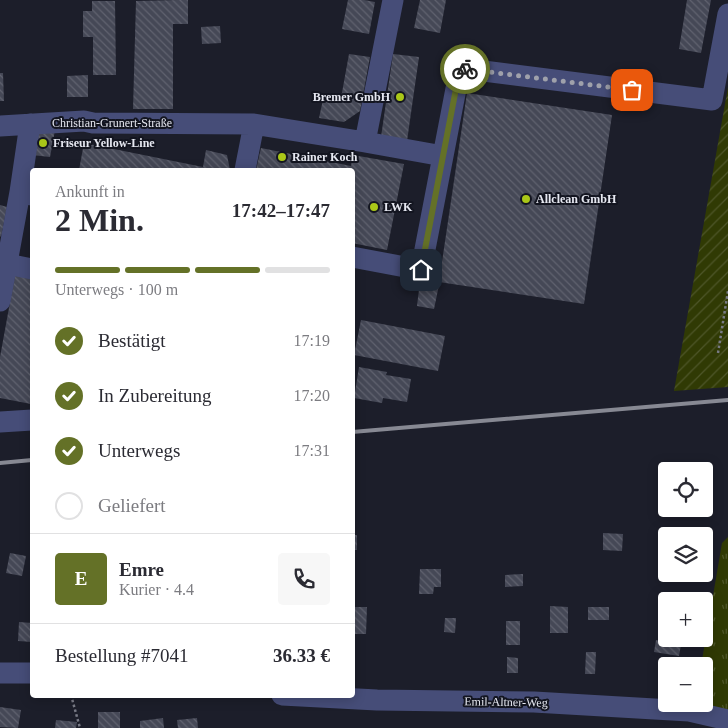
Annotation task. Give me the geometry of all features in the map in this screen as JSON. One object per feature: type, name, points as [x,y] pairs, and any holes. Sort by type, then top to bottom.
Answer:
[{"type":"street","points":[[366,142],[393,0]]},
{"type":"street","points":[[355,258],[421,270],[460,68],[712,100],[728,14]]},
{"type":"street","name":"Christian-Grunert-Straße","points":[[0,126],[84,121],[93,123],[254,124],[443,156]]},
{"type":"street","points":[[0,301],[7,264],[26,194],[30,124]]},
{"type":"street","points":[[245,168],[254,124]]},
{"type":"street","points":[[7,264],[30,269]]},
{"type":"street","points":[[0,422],[30,420]]},
{"type":"street","points":[[0,673],[30,673]]},
{"type":"street","name":"Emil-Altner-Weg","points":[[340,698],[573,704],[689,711],[728,720]]},
{"type":"path","points":[[718,353],[728,291]]},
{"type":"path","points":[[72,698],[80,728]]},
{"type":"green space","points":[[728,87],[728,387],[674,391]]},
{"type":"green space","points":[[728,537],[728,714],[713,708],[713,657],[703,657],[704,647],[713,647],[713,596],[722,543]]},
{"type":"building","points":[[188,0],[188,24],[173,24],[173,109],[133,109],[136,1]]},
{"type":"building","points":[[348,0],[375,2],[369,34],[342,29]]},
{"type":"building","points":[[420,0],[446,0],[440,33],[414,28]]},
{"type":"building","points":[[687,0],[711,0],[701,53],[679,49]]},
{"type":"building","points":[[92,1],[115,1],[116,75],[93,75],[93,37],[83,37],[83,11],[92,11]]},
{"type":"building","points":[[220,26],[221,43],[202,44],[201,27]]},
{"type":"building","points":[[349,54],[370,57],[360,111],[344,122],[319,118],[324,95],[341,98]]},
{"type":"building","name":"Bremer GmbH","points":[[393,54],[419,57],[407,141],[381,137]]},
{"type":"building","points":[[0,73],[3,73],[4,101],[0,101]]},
{"type":"building","points":[[88,75],[88,97],[67,97],[67,76]]},
{"type":"building","name":"Allclean GmbH","points":[[467,93],[612,115],[584,304],[439,282]]},
{"type":"building","name":"Friseur Yellow-Line","points":[[55,130],[50,157],[32,155],[36,132]]},
{"type":"building","points":[[84,143],[203,167],[206,150],[227,155],[230,168],[79,168]]},
{"type":"building","name":"LWK","points":[[261,148],[351,166],[353,155],[404,164],[387,250],[355,244],[355,168],[256,168]]},
{"type":"building","points":[[0,205],[7,207],[1,237],[0,236]]},
{"type":"building","points":[[15,275],[30,278],[30,404],[0,398],[0,357]]},
{"type":"building","points":[[420,281],[439,285],[434,309],[417,306]]},
{"type":"building","points":[[361,320],[445,336],[438,371],[355,355]]},
{"type":"building","points":[[359,367],[387,372],[386,375],[411,379],[407,402],[383,398],[382,403],[355,398]]},
{"type":"building","points":[[603,533],[623,534],[622,551],[603,550]]},
{"type":"building","points":[[355,535],[357,535],[357,550],[355,550]]},
{"type":"building","points":[[10,553],[26,556],[22,576],[6,573]]},
{"type":"building","points":[[420,569],[441,569],[441,587],[434,587],[433,594],[419,594]]},
{"type":"building","points":[[523,574],[523,586],[505,587],[505,575]]},
{"type":"building","points":[[550,606],[568,607],[568,633],[550,633]]},
{"type":"building","points":[[355,607],[367,607],[366,634],[355,634]]},
{"type":"building","points":[[588,607],[609,607],[609,620],[588,620]]},
{"type":"building","points":[[445,618],[456,618],[455,633],[444,632]]},
{"type":"building","points":[[506,621],[520,621],[520,645],[506,645]]},
{"type":"building","points":[[19,622],[30,623],[30,642],[18,641]]},
{"type":"building","points":[[656,640],[658,640],[658,647],[681,647],[679,656],[654,652]]},
{"type":"building","points":[[586,652],[596,652],[595,674],[585,674]]},
{"type":"building","points":[[507,657],[518,658],[518,673],[507,673]]},
{"type":"building","points":[[0,707],[21,710],[18,728],[0,727]]},
{"type":"building","points":[[98,712],[120,712],[120,728],[98,728]]},
{"type":"building","points":[[163,718],[164,728],[140,728],[140,721]]},
{"type":"building","points":[[197,718],[198,728],[178,728],[177,720]]},
{"type":"building","points":[[56,720],[77,722],[76,728],[55,728]]},
{"type":"railway","points":[[355,432],[728,400]]},
{"type":"railway","points":[[0,463],[30,460]]},
{"type":"way so far","points":[[465,69],[632,90]]},
{"type":"place","name":"Bremer GmbH","points":[[400,97]]},
{"type":"place","name":"Friseur Yellow-Line","points":[[43,143]]},
{"type":"place","name":"Rainer Koch","points":[[282,157]]},
{"type":"place","name":"Allclean GmbH","points":[[526,199]]},
{"type":"place","name":"LWK","points":[[374,207]]},
{"type":"route","points":[[421,270],[460,68],[465,69]]}]
